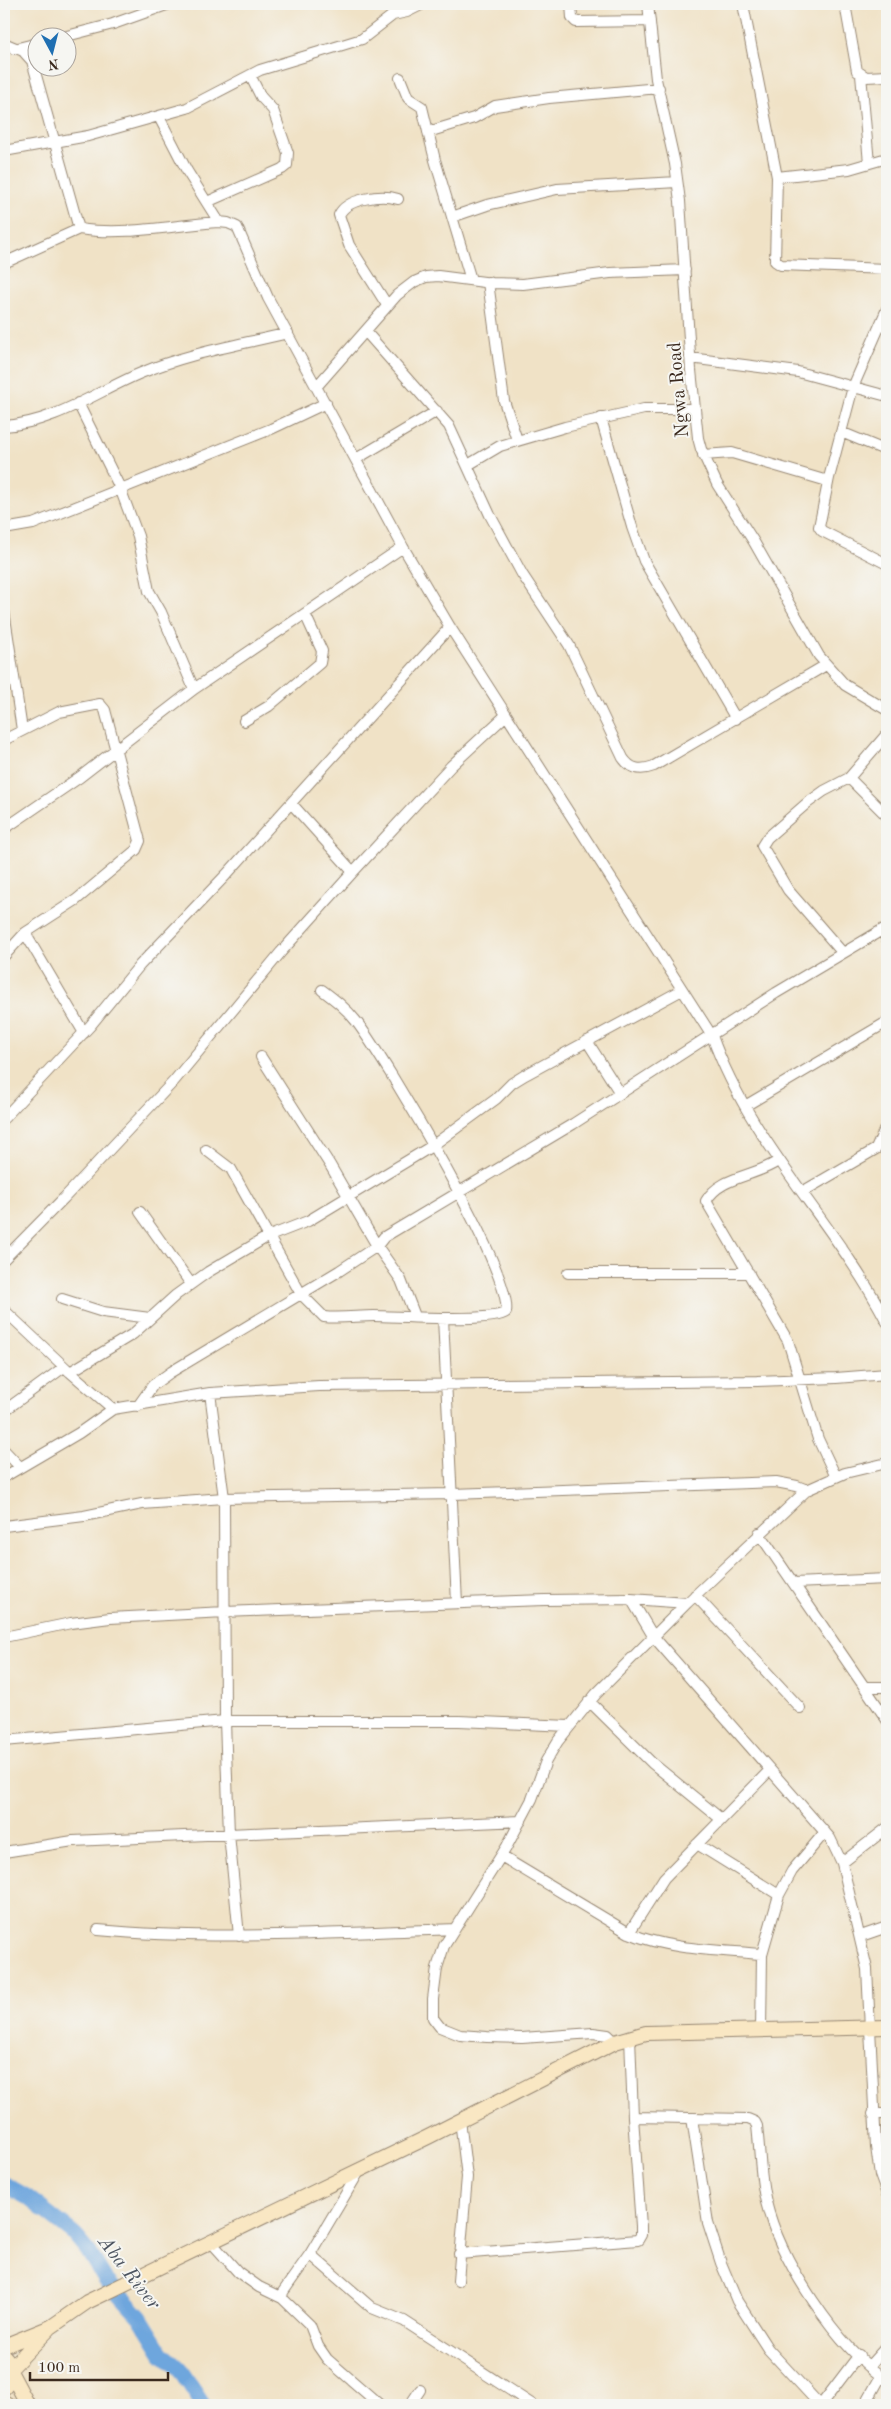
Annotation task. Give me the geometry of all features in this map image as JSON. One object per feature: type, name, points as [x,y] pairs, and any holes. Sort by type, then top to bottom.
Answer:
[{"type":"street","points":[[78,33],[113,24],[170,4]]},
{"type":"street","points":[[4,151],[54,144],[159,117],[198,103],[250,75],[362,39],[393,15],[402,14],[423,4]]},
{"type":"street","points":[[571,4],[572,18],[576,22],[650,21]]},
{"type":"street","name":"Ngwa Road","points":[[648,4],[658,88],[677,182],[690,358],[698,438],[703,455],[717,484],[754,542],[810,643],[826,665],[855,692],[887,710]]},
{"type":"street","points":[[743,4],[776,177],[775,261],[781,265],[887,269]]},
{"type":"street","points":[[845,4],[857,71],[861,76],[869,164]]},
{"type":"street","points":[[4,43],[27,54],[32,60],[79,230]]},
{"type":"street","points":[[4,50],[28,46]]},
{"type":"street","points":[[207,202],[282,169],[289,159],[273,110],[261,97],[250,75]]},
{"type":"street","points":[[861,76],[887,76]]},
{"type":"street","points":[[400,78],[408,98],[422,107],[471,280]]},
{"type":"street","points":[[428,132],[469,120],[495,106],[549,98],[658,88]]},
{"type":"street","points":[[159,117],[219,222]]},
{"type":"street","points":[[776,177],[849,169],[887,158]]},
{"type":"street","points":[[452,217],[487,205],[557,189],[677,182]]},
{"type":"street","points":[[387,305],[349,245],[339,215],[344,209],[361,201],[387,197],[398,199]]},
{"type":"street","points":[[4,263],[79,230],[97,232],[137,231],[219,222],[237,227],[264,290],[403,547],[450,627],[505,716],[712,1036],[725,1071],[778,1161],[836,1238],[872,1293],[887,1322]]},
{"type":"street","points":[[317,386],[405,287],[426,277],[438,276],[523,284],[610,273],[685,270]]},
{"type":"street","points":[[488,282],[504,401],[517,440]]},
{"type":"street","points":[[887,309],[853,387],[829,478],[819,527],[822,531],[887,564]]},
{"type":"street","points":[[366,332],[437,410],[452,431],[490,515],[522,574],[569,645],[626,763],[637,769],[646,769],[736,719],[826,665]]},
{"type":"street","points":[[4,426],[41,419],[162,365],[288,333]]},
{"type":"street","points":[[690,358],[798,372],[887,396]]},
{"type":"street","points":[[4,529],[33,524],[271,429],[326,403]]},
{"type":"street","points":[[78,404],[120,488],[138,536],[150,591],[162,612],[194,689]]},
{"type":"street","points":[[468,465],[487,452],[517,440],[601,418],[644,409],[695,409]]},
{"type":"street","points":[[356,459],[437,410]]},
{"type":"street","points":[[601,418],[632,527],[644,561],[736,719]]},
{"type":"street","points":[[841,432],[887,451]]},
{"type":"street","points":[[703,455],[732,453],[824,480],[829,478]]},
{"type":"street","points":[[4,829],[116,750],[194,689],[403,547]]},
{"type":"street","points":[[4,611],[22,730]]},
{"type":"street","points":[[244,721],[269,706],[320,663],[322,651],[305,614]]},
{"type":"street","points":[[4,1118],[84,1033],[140,965],[292,803],[450,627]]},
{"type":"street","points":[[4,740],[59,712],[100,704],[105,710],[140,841],[139,847],[76,900],[25,933],[4,956]]},
{"type":"street","points":[[4,1259],[174,1081],[277,957],[353,872],[452,766],[505,716]]},
{"type":"street","points":[[842,952],[788,890],[762,846],[767,838],[806,804],[824,791],[849,778],[887,734]]},
{"type":"street","points":[[849,778],[887,816]]},
{"type":"street","points":[[292,803],[353,872]]},
{"type":"street","points":[[138,1406],[153,1385],[171,1372],[301,1294],[376,1246],[384,1237],[573,1124],[842,952],[886,932]]},
{"type":"street","points":[[25,933],[84,1033]]},
{"type":"street","points":[[206,1150],[231,1169],[267,1237],[301,1294],[324,1317],[415,1316],[443,1318],[503,1315],[507,1309],[504,1288],[492,1257],[432,1146],[362,1029],[346,1009],[322,990]]},
{"type":"street","points":[[4,1411],[67,1370],[118,1344],[133,1334],[191,1284],[267,1237],[308,1220],[432,1146],[496,1099],[512,1083],[682,990]]},
{"type":"street","points":[[744,1106],[887,1022]]},
{"type":"street","points":[[587,1041],[620,1093]]},
{"type":"street","points":[[261,1057],[348,1196],[376,1246],[401,1280],[415,1316]]},
{"type":"street","points":[[802,1192],[876,1149],[887,1124]]},
{"type":"street","points":[[778,1161],[760,1172],[725,1182],[710,1193],[706,1201],[788,1341],[818,1439],[836,1477]]},
{"type":"street","points":[[140,1212],[191,1284]]},
{"type":"street","points":[[568,1273],[749,1273]]},
{"type":"street","points":[[62,1299],[103,1312],[150,1318]]},
{"type":"street","points":[[4,1310],[67,1370],[113,1409]]},
{"type":"street","points":[[443,1318],[457,1603]]},
{"type":"street","points":[[4,1477],[79,1433],[113,1409],[210,1394],[319,1386],[800,1379],[887,1374]]},
{"type":"street","points":[[210,1394],[224,1498],[229,1834],[239,1936]]},
{"type":"street","points":[[4,1450],[20,1467]]},
{"type":"street","points":[[615,2042],[608,2035],[593,2032],[522,2038],[460,2035],[440,2028],[433,2018],[437,1968],[444,1946],[521,1821],[546,1761],[569,1726],[589,1702],[691,1599],[759,1533],[807,1490],[836,1477],[887,1463]]},
{"type":"street","points":[[4,1526],[84,1516],[142,1504],[224,1498],[453,1494],[776,1482],[807,1490]]},
{"type":"street","points":[[759,1533],[887,1720]]},
{"type":"street","points":[[794,1583],[887,1580]]},
{"type":"street","points":[[631,1599],[653,1636],[826,1832],[842,1863],[861,1936],[867,1969],[873,2114],[880,2175],[887,2194]]},
{"type":"street","points":[[4,1637],[71,1623],[110,1618],[457,1603],[691,1599],[800,1708]]},
{"type":"street","points":[[866,1687],[887,1687]]},
{"type":"street","points":[[589,1702],[652,1763],[721,1819]]},
{"type":"street","points":[[4,1741],[226,1721],[459,1721],[569,1726]]},
{"type":"street","points":[[629,1933],[664,1878],[770,1770]]},
{"type":"street","points":[[4,1852],[73,1841],[521,1821]]},
{"type":"street","points":[[842,1863],[887,1828]]},
{"type":"street","points":[[761,2030],[762,1954],[779,1895],[792,1871],[826,1832]]},
{"type":"street","points":[[697,1844],[779,1895]]},
{"type":"street","points":[[501,1856],[629,1933],[644,1940],[689,1947],[762,1954]]},
{"type":"street","points":[[861,1936],[887,1927]]},
{"type":"street","points":[[98,1930],[161,1936],[239,1936],[454,1929]]},
{"type":"street","points":[[4,2388],[9,2366],[51,2327],[88,2302],[361,2169],[615,2042],[646,2033],[887,2027]]},
{"type":"street","points":[[459,2254],[638,2240],[641,2235],[641,2226],[633,2117],[630,2037]]},
{"type":"street","points":[[873,2114],[887,2114]]},
{"type":"street","points":[[633,2117],[748,2119],[755,2122],[766,2200],[773,2227],[814,2304],[842,2338],[884,2378],[865,2405]]},
{"type":"street","points":[[692,2118],[708,2223],[721,2263],[737,2301],[768,2349],[821,2405],[859,2355]]},
{"type":"street","points":[[458,2281],[467,2177],[460,2120]]},
{"type":"street","points":[[282,2298],[283,2292],[310,2254],[361,2169]]},
{"type":"street","points":[[211,2242],[238,2272],[259,2287],[282,2298],[310,2325],[318,2346],[327,2359],[380,2405]]},
{"type":"street","points":[[310,2254],[372,2308],[407,2323],[533,2405]]},
{"type":"street","points":[[4,2346],[51,2327]]},
{"type":"street","points":[[870,2365],[887,2346]]},
{"type":"street","points":[[9,2366],[28,2405]]},
{"type":"street","points":[[410,2405],[420,2390]]},
{"type":"waterway","name":"Aba River","points":[[4,2184],[27,2197],[73,2233],[88,2251],[105,2279],[140,2317],[162,2353],[179,2368],[203,2405]]}]
